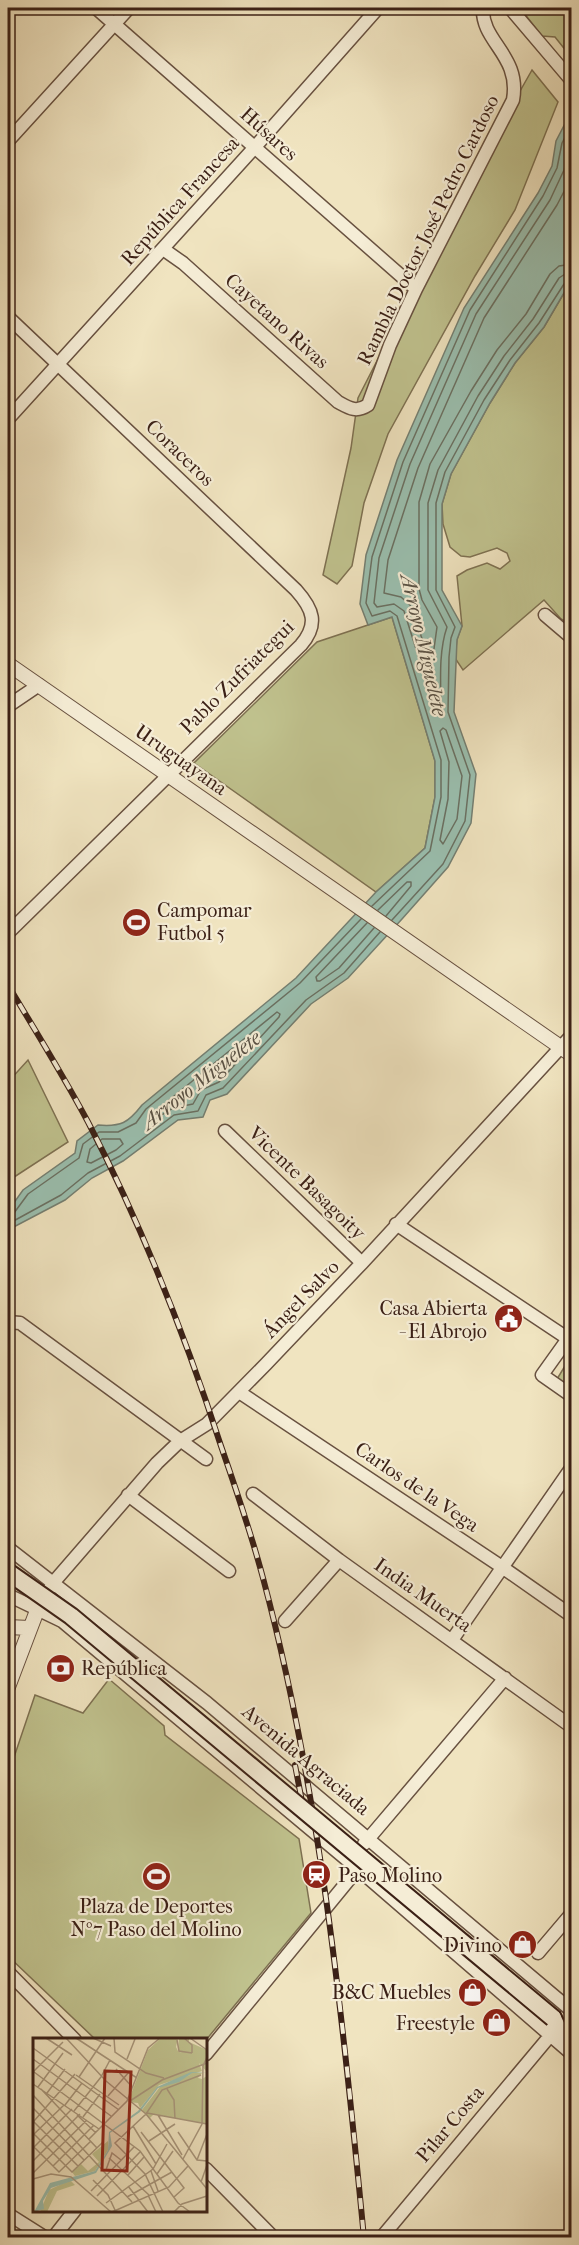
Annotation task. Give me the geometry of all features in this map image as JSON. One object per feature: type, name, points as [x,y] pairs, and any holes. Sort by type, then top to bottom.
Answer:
[{"type":"main road","name":"Avenida Agraciada","points":[[8,1572],[71,1616],[553,2018],[559,2031],[572,2043]]},
{"type":"main road","name":"Avenida Agraciada","points":[[553,2018],[564,2020],[572,2026]]},
{"type":"street","name":"Húsares","points":[[96,8],[416,289]]},
{"type":"street","points":[[8,141],[129,8]]},
{"type":"street","name":"República Francesa","points":[[8,419],[378,8]]},
{"type":"street","name":"Rambla Doctor José Pedro Cardoso","points":[[368,405],[390,345],[416,289],[513,100],[515,83],[512,68],[484,22],[483,8]]},
{"type":"street","points":[[510,8],[572,81]]},
{"type":"street","name":"Cayetano Rivas","points":[[163,249],[183,263],[338,402],[357,410],[368,405]]},
{"type":"street","name":"Coraceros","points":[[8,318],[296,590],[310,609],[312,625]]},
{"type":"street","points":[[545,615],[572,638]]},
{"type":"street","name":"Pablo Zufriategui","points":[[8,933],[301,645],[307,638],[312,625]]},
{"type":"street","name":"Uruguayana","points":[[8,664],[566,1051]]},
{"type":"street","points":[[8,706],[33,681]]},
{"type":"street","name":"Ángel Salvo","points":[[38,1608],[53,1583],[128,1495],[180,1441],[207,1424],[239,1392],[396,1224],[566,1051],[572,1035]]},
{"type":"street","name":"Vicente Basagoity","points":[[225,1131],[362,1263]]},
{"type":"street","name":"Vicente Basagoity","points":[[396,1224],[569,1336],[542,1375],[572,1396]]},
{"type":"street","points":[[8,1322],[20,1323],[206,1459]]},
{"type":"street","name":"Carlos de la Vega","points":[[239,1392],[572,1616]]},
{"type":"street","points":[[452,1640],[572,1467]]},
{"type":"street","name":"India Muerta","points":[[253,1494],[339,1560],[572,1727]]},
{"type":"street","points":[[128,1495],[229,1571]]},
{"type":"street","name":"Avenida Agraciada","points":[[8,1548],[207,1703],[572,2011]]},
{"type":"street","points":[[8,1572],[19,1558]]},
{"type":"street","points":[[285,1621],[339,1560]]},
{"type":"street","points":[[8,1595],[62,1621],[358,1869],[549,2037],[572,2054]]},
{"type":"street","points":[[8,1680],[38,1608]]},
{"type":"street","points":[[8,1627],[29,1628]]},
{"type":"street","points":[[358,1869],[355,1856],[505,1678]]},
{"type":"street","points":[[207,2053],[358,1869]]},
{"type":"street","points":[[538,1953],[572,1913]]},
{"type":"street","points":[[8,1972],[73,2038]]},
{"type":"street","name":"Pilar Costa","points":[[381,2238],[549,2037]]},
{"type":"street","points":[[207,2170],[274,2238]]},
{"type":"street","points":[[53,2238],[74,2212]]},
{"type":"street","points":[[8,2214],[46,2238]]},
{"type":"green space","points":[[520,8],[571,8],[571,57],[555,37],[542,36]]},
{"type":"green space","points":[[532,70],[558,102],[515,210],[475,276],[388,434],[364,503],[352,566],[337,584],[323,575],[351,448],[358,398],[401,314],[420,267]]},
{"type":"green space","points":[[571,281],[571,624],[561,619],[544,600],[463,670],[455,658],[457,639],[462,626],[457,576],[487,563],[500,569],[510,561],[507,553],[497,548],[470,557],[461,556],[450,547],[443,524],[442,504],[451,474],[490,403],[515,363],[544,327]]},
{"type":"green space","points":[[392,617],[435,761],[435,797],[425,848],[376,892],[194,763],[317,642]]},
{"type":"green space","points":[[28,1060],[68,1142],[8,1181],[8,1082]]},
{"type":"green space","points":[[571,1356],[571,1389],[557,1379]]},
{"type":"green space","name":"Plaza de Deportes Nº7 Paso del Molino","points":[[109,1679],[164,1726],[165,1735],[299,1839],[311,1913],[207,2039],[94,2038],[8,1956],[8,1775],[35,1695],[83,1713]]},
{"type":"water","name":"Arroyo Miguelete","points":[[571,112],[571,281],[544,327],[515,363],[490,403],[451,474],[442,504],[442,590],[462,626],[457,640],[454,712],[476,774],[471,823],[448,867],[402,919],[348,978],[311,1004],[227,1094],[210,1100],[203,1117],[178,1120],[123,1161],[92,1178],[65,1200],[8,1230],[8,1211],[23,1190],[75,1153],[77,1141],[98,1125],[113,1125],[128,1120],[142,1105],[296,978],[376,892],[425,848],[435,797],[435,761],[392,617],[368,625],[360,604],[366,555],[397,460],[464,308],[538,193],[552,166],[556,141]]},
{"type":"railway","points":[[8,985],[88,1122],[144,1241],[193,1363],[258,1561],[283,1659],[300,1740],[327,1906],[364,2238]]},
{"type":"railway","points":[[295,1765],[304,1812]]},
{"type":"place","name":"Campomar Futbol 5","points":[[136,922]]},
{"type":"place","name":"Casa Abierta - El Abrojo","points":[[508,1319]]},
{"type":"place","name":"República","points":[[60,1668]]},
{"type":"place","name":"Paso Molino","points":[[317,1875]]},
{"type":"place","name":"Plaza de Deportes Nº7 Paso del Molino","points":[[156,1876]]},
{"type":"place","name":"Divino","points":[[523,1945]]},
{"type":"place","name":"B&C Muebles","points":[[472,1992]]},
{"type":"place","name":"Freestyle","points":[[496,2023]]}]
